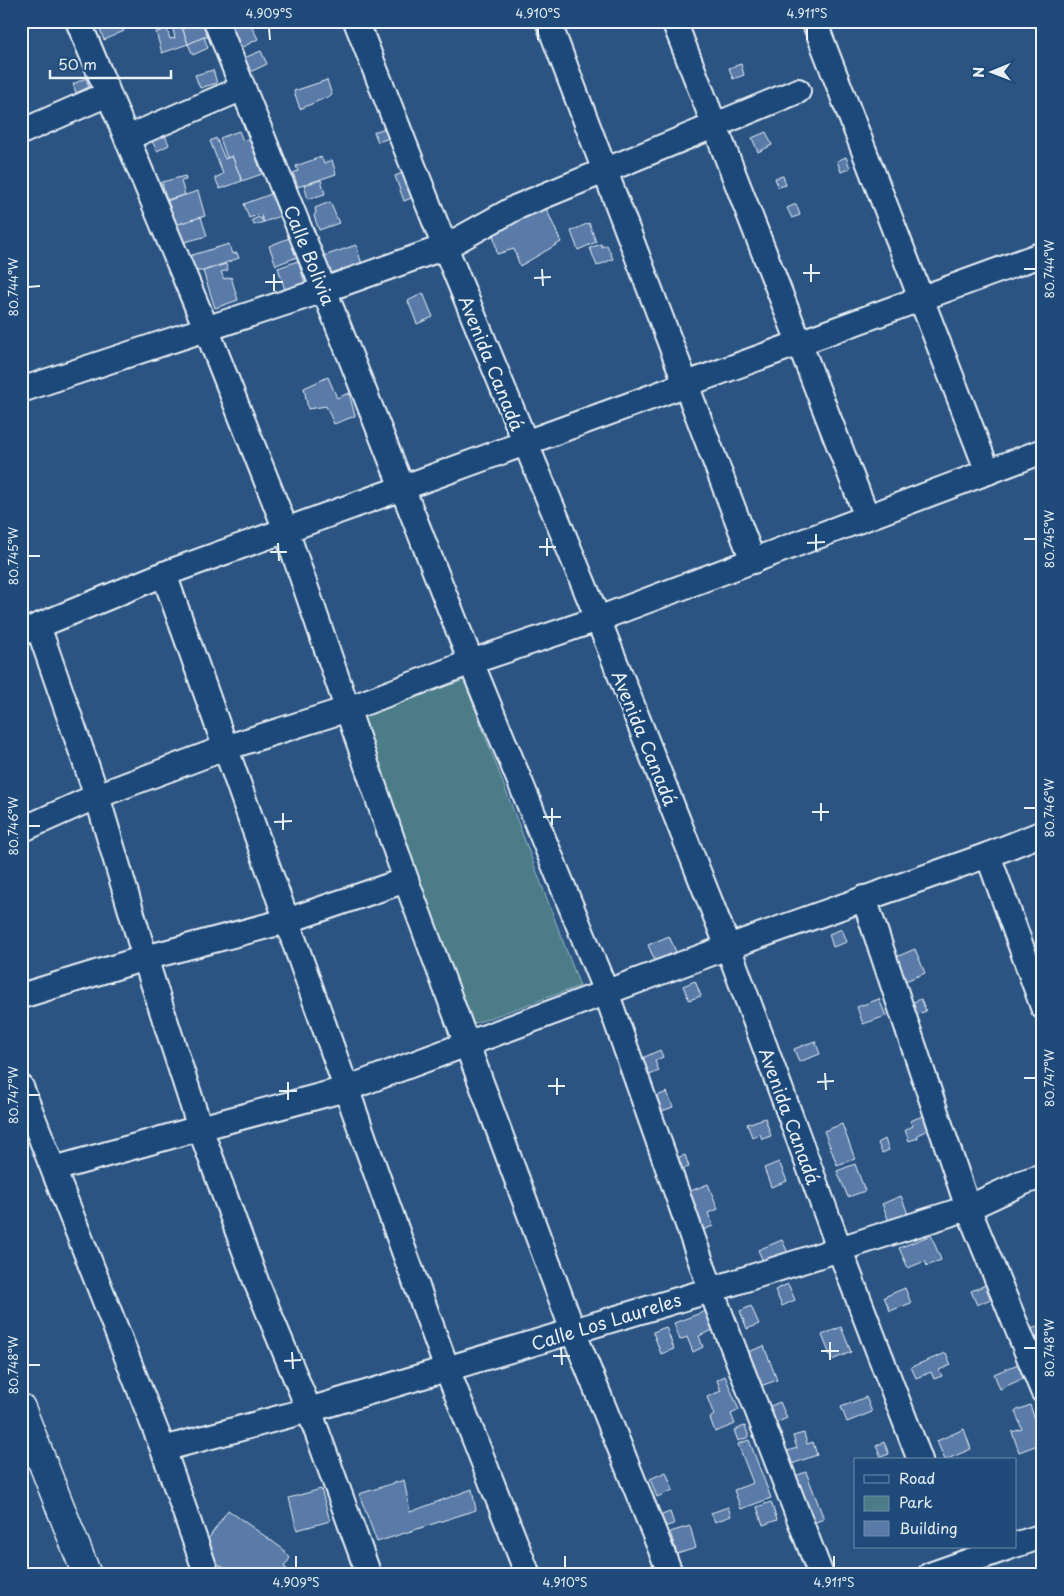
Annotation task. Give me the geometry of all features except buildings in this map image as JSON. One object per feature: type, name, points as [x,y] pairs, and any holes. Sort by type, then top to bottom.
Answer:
[{"type":"main road","points":[[21,1408],[86,1575]]},
{"type":"street","points":[[78,21],[206,328],[286,530],[406,880],[573,1331],[671,1575]]},
{"type":"street","name":"Calle Bolivia","points":[[216,21],[471,662],[606,992],[711,1290],[820,1575]]},
{"type":"street","name":"Avenida Canadá","points":[[356,21],[445,247],[598,619],[728,947],[839,1248],[919,1458]]},
{"type":"street","points":[[548,21],[753,561]]},
{"type":"street","points":[[674,21],[868,517]]},
{"type":"street","points":[[814,21],[988,472]]},
{"type":"street","points":[[127,138],[243,88]]},
{"type":"street","points":[[21,390],[324,290],[445,247],[517,207],[798,91]]},
{"type":"street","points":[[21,132],[108,94]]},
{"type":"street","points":[[369,1575],[309,1410],[257,1284],[200,1128],[145,958],[97,796],[30,630],[164,574],[1043,254]]},
{"type":"street","points":[[21,830],[97,796],[225,748],[348,709],[471,662],[598,619],[1043,451]]},
{"type":"street","points":[[164,574],[447,1369],[528,1575]]},
{"type":"street","points":[[54,1169],[346,1089],[728,947],[988,855],[1043,833]]},
{"type":"street","points":[[988,855],[1043,1007]]},
{"type":"street","points":[[21,996],[145,958],[286,921],[406,880]]},
{"type":"street","points":[[864,898],[968,1208],[1043,1391]]},
{"type":"street","points":[[21,1087],[163,1449],[207,1575]]},
{"type":"street","name":"Calle Los Laureles","points":[[163,1449],[309,1410],[711,1290],[968,1208],[1043,1176]]},
{"type":"street","points":[[1016,1545],[1043,1536]]},
{"type":"street","points":[[930,1575],[959,1562],[1005,1548]]},
{"type":"green space","points":[[464,680],[580,986],[470,1025],[355,719]]}]
